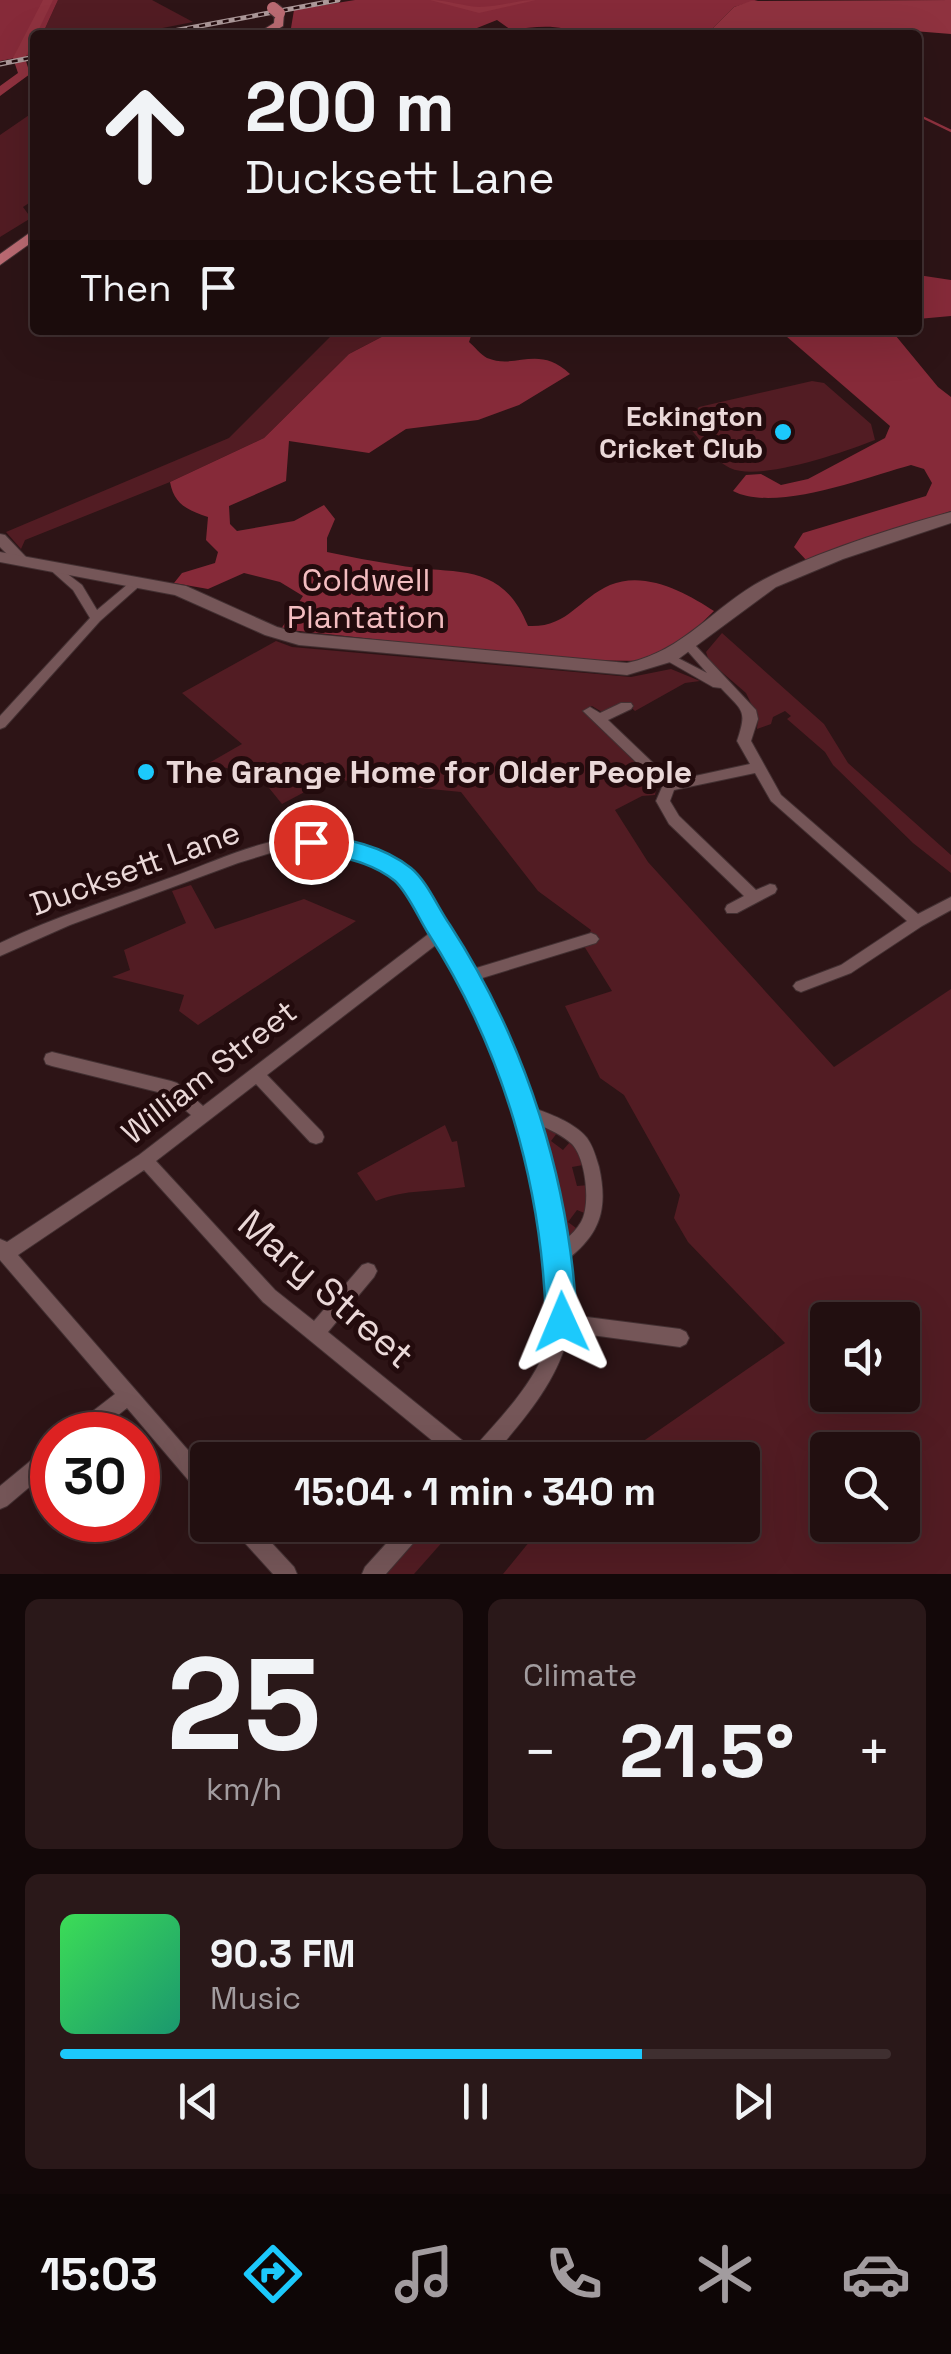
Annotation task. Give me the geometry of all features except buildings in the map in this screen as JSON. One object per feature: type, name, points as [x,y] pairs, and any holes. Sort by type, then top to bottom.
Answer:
[{"type":"main road","points":[[269,30],[279,24],[277,7]]},
{"type":"main road","points":[[0,262],[30,237]]},
{"type":"main road","points":[[0,557],[195,594],[272,631],[299,639],[606,668],[648,666],[670,659],[690,647],[742,602],[784,576],[951,518]]},
{"type":"street","points":[[0,538],[20,559]]},
{"type":"street","points":[[52,567],[78,588],[96,618]]},
{"type":"street","points":[[0,724],[96,618],[138,582]]},
{"type":"street","points":[[690,647],[749,710],[751,719],[744,741],[756,768],[784,806],[917,922]]},
{"type":"street","points":[[670,659],[728,688]]},
{"type":"street","points":[[626,706],[595,715],[669,786]]},
{"type":"street","points":[[669,786],[756,768]]},
{"type":"street","points":[[669,786],[664,801],[674,820],[754,898]]},
{"type":"street","name":"Ducksett Lane","points":[[0,950],[96,910],[257,852],[298,842],[341,846],[383,860],[404,876],[443,931],[500,1041],[526,1112],[559,1256],[562,1322]]},
{"type":"street","points":[[732,909],[770,889]]},
{"type":"street","points":[[802,986],[846,969],[951,903]]},
{"type":"street","name":"William Street","points":[[3,1250],[145,1160],[443,931]]},
{"type":"street","points":[[469,976],[590,939]]},
{"type":"street","points":[[52,1059],[171,1088],[203,1116]]},
{"type":"street","points":[[256,1074],[316,1137]]},
{"type":"street","points":[[526,1112],[578,1140],[592,1174],[596,1213],[570,1248],[559,1256]]},
{"type":"street","name":"Mary Street","points":[[145,1160],[246,1273],[452,1442]]},
{"type":"street","points":[[3,1250],[190,1468]]},
{"type":"street","points":[[316,1333],[368,1271]]},
{"type":"street","points":[[489,1442],[540,1379],[562,1322],[680,1338]]},
{"type":"street","points":[[107,1412],[126,1397]]},
{"type":"street","points":[[0,1499],[30,1474]]},
{"type":"street","points":[[258,1542],[287,1574]]},
{"type":"street","points":[[372,1574],[401,1542]]},
{"type":"shaded area","points":[[58,0],[152,0],[193,22],[152,30],[44,30]]},
{"type":"shaded area","points":[[951,0],[951,34],[876,28],[711,30],[734,7],[751,1]]},
{"type":"shaded area","points":[[30,114],[30,202],[23,207],[30,219],[0,237],[0,135]]},
{"type":"shaded area","points":[[332,335],[385,335],[349,354],[264,438],[170,482],[25,540],[21,549],[6,532],[229,438]]},
{"type":"shaded area","name":"Eckington Cricket Club","points":[[812,381],[824,383],[871,424],[875,440],[802,464],[744,471],[718,460],[686,423],[699,407]]},
{"type":"shaded area","points":[[722,633],[824,724],[848,763],[951,855],[951,873],[913,843],[833,765],[825,752],[787,719],[791,716],[785,711],[773,717],[771,724],[757,729],[758,718],[746,693],[709,661],[706,652]]},
{"type":"shaded area","points":[[276,641],[292,647],[631,677],[671,669],[700,681],[685,683],[635,711],[625,702],[602,712],[592,706],[584,711],[657,784],[655,795],[642,796],[615,810],[648,862],[834,1067],[951,989],[951,1574],[503,1574],[529,1542],[760,1542],[760,1442],[642,1442],[785,1343],[688,1242],[674,1218],[680,1195],[624,1095],[600,1078],[565,1006],[612,991],[584,946],[591,930],[538,891],[461,792],[329,779],[282,804],[261,778],[209,763],[242,744],[182,693]]},
{"type":"shaded area","points":[[191,885],[215,929],[304,899],[356,921],[198,1025],[179,1011],[184,995],[112,977],[130,970],[124,950],[186,923],[172,891]]},
{"type":"shaded area","points":[[445,1125],[452,1142],[457,1141],[465,1187],[376,1201],[357,1173]]},
{"type":"shaded area","points":[[542,1127],[557,1133],[551,1141],[563,1150],[570,1142],[579,1148],[583,1165],[572,1167],[577,1186],[589,1185],[587,1214],[577,1210],[568,1222],[576,1228],[571,1235],[565,1234]]},
{"type":"shaded area","points":[[414,1542],[442,1542],[414,1574],[385,1574]]},
{"type":"green space","points":[[0,0],[58,0],[44,30],[30,30],[30,55],[0,61]]},
{"type":"green space","points":[[355,0],[758,0],[734,7],[711,30],[511,30],[497,20],[478,30],[296,30],[291,28],[294,10]]},
{"type":"green space","points":[[922,276],[951,280],[951,316],[922,319]]},
{"type":"green space","name":"Coldwell Plantation","points":[[385,335],[471,335],[469,342],[487,358],[548,361],[570,374],[519,405],[478,420],[406,429],[369,453],[289,441],[286,481],[229,506],[230,524],[237,531],[294,521],[324,505],[335,519],[327,538],[327,552],[474,574],[504,590],[528,626],[563,618],[599,591],[623,581],[665,586],[714,611],[682,642],[645,661],[565,660],[281,629],[303,596],[280,582],[244,573],[208,589],[174,583],[182,573],[215,563],[218,552],[206,540],[208,517],[183,505],[170,482],[264,438],[349,354]]},
{"type":"green space","points":[[785,335],[895,335],[951,397],[951,511],[807,561],[794,547],[803,533],[926,496],[932,483],[924,469],[911,465],[796,496],[751,497],[733,491],[746,475],[761,474],[781,485],[808,479],[885,438],[890,426]]},
{"type":"waterway","points":[[33,30],[48,0]]},
{"type":"waterway","points":[[435,0],[479,10],[531,0]]},
{"type":"waterway","points":[[0,92],[24,74],[19,58],[30,36]]},
{"type":"waterway","points":[[922,117],[951,131]]},
{"type":"railway","points":[[179,30],[338,0]]},
{"type":"railway","points":[[0,64],[30,58]]},
{"type":"place","name":"Eckington Cricket Club","points":[[783,432]]},
{"type":"place","name":"The Grange Home for Older People","points":[[146,772]]},
{"type":"route","points":[[311,842],[370,854],[404,876],[469,976],[510,1064],[532,1130],[559,1256],[562,1322]]}]
